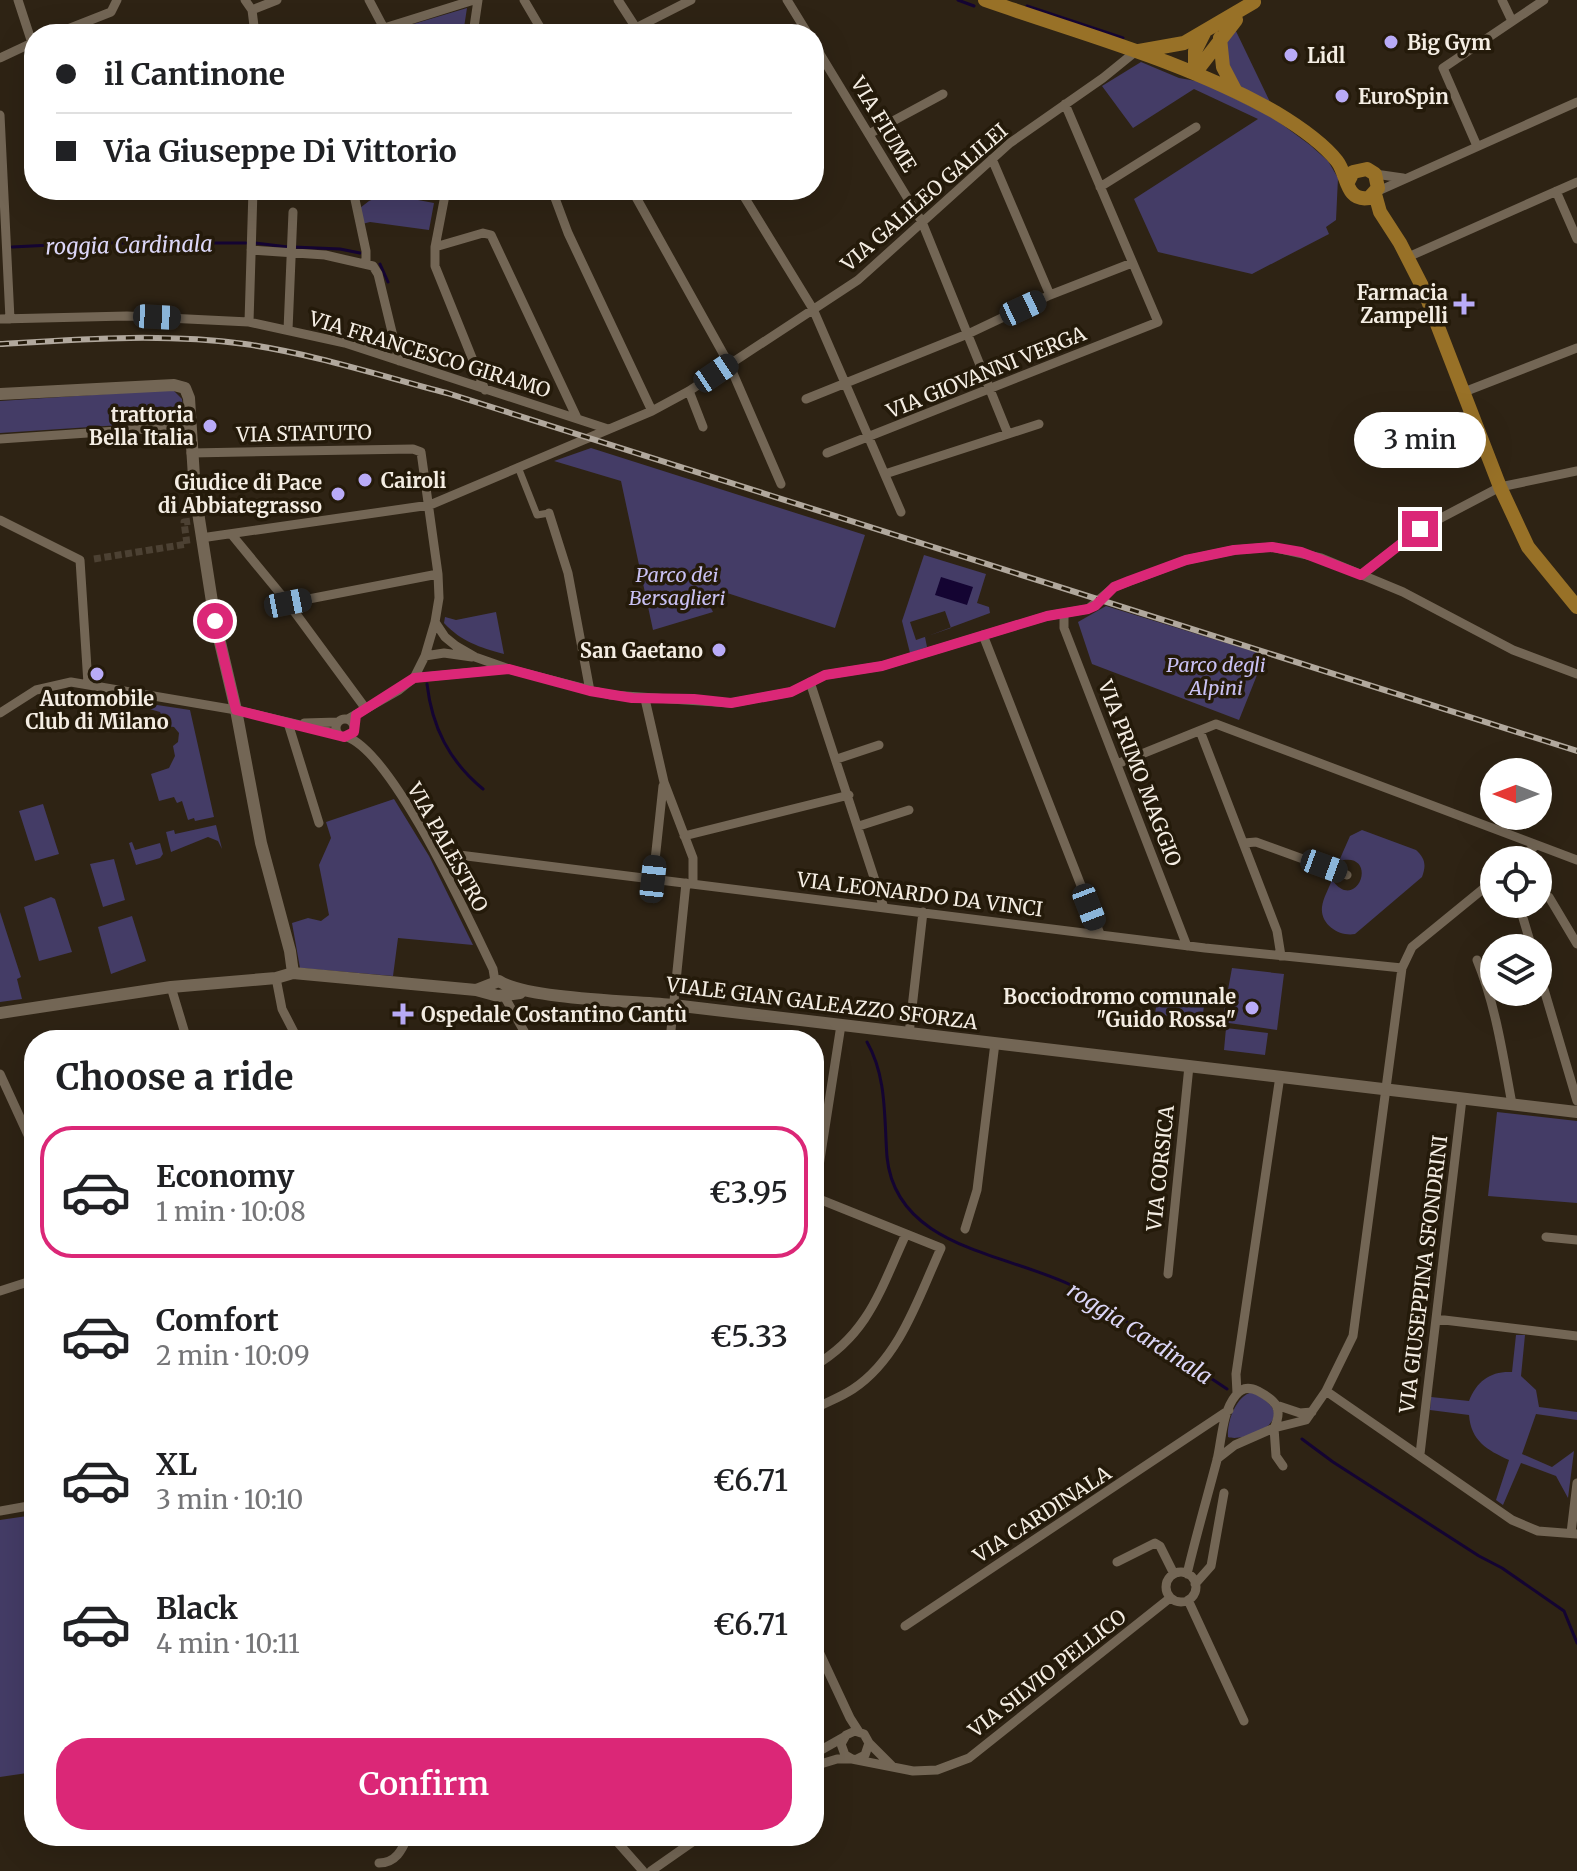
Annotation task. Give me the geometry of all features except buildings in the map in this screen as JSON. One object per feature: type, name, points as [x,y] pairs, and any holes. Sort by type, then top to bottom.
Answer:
[{"type":"main road","points":[[985,0],[1195,73],[1235,90],[1287,120],[1337,161],[1375,174],[1378,183],[1371,195]]},
{"type":"main road","points":[[1135,52],[1164,48],[1204,33],[1256,1]]},
{"type":"main road","points":[[1195,73],[1220,38],[1256,1]]},
{"type":"main road","points":[[1195,73],[1195,51],[1204,33]]},
{"type":"main road","points":[[1220,38],[1223,67],[1235,90]]},
{"type":"main road","points":[[1337,161],[1353,195],[1371,195]]},
{"type":"main road","points":[[1348,182],[1353,172],[1359,169]]},
{"type":"main road","points":[[1371,195],[1408,257],[1426,296],[1500,487],[1534,557],[1577,607]]},
{"type":"street","points":[[18,0],[26,24]]},
{"type":"street","points":[[80,24],[111,12],[117,0]]},
{"type":"street","points":[[245,0],[252,10],[254,24]]},
{"type":"street","points":[[252,10],[277,0]]},
{"type":"street","points":[[369,0],[381,24]]},
{"type":"street","points":[[406,24],[476,0],[474,24]]},
{"type":"street","points":[[524,0],[538,24]]},
{"type":"street","points":[[618,0],[633,24]]},
{"type":"street","points":[[650,24],[691,0]]},
{"type":"street","points":[[787,0],[802,24]]},
{"type":"street","points":[[1502,0],[1512,21]]},
{"type":"street","points":[[1477,146],[1443,68],[1544,0]]},
{"type":"street","points":[[0,58],[24,47]]},
{"type":"street","name":"VIA GALILEO GALILEI","points":[[201,538],[430,505],[652,411],[689,391],[858,280],[992,159],[1135,52]]},
{"type":"street","name":"VIA FIUME","points":[[824,60],[922,222],[970,333],[1008,434]]},
{"type":"street","points":[[869,134],[943,94]]},
{"type":"street","points":[[1371,195],[1577,102]]},
{"type":"street","points":[[806,399],[1132,263],[1065,104]]},
{"type":"street","points":[[0,115],[5,319]]},
{"type":"street","points":[[1100,187],[1196,127]]},
{"type":"street","points":[[992,159],[1050,295]]},
{"type":"street","points":[[1375,174],[1403,178]]},
{"type":"street","points":[[1408,257],[1577,182]]},
{"type":"street","points":[[1556,191],[1577,239]]},
{"type":"street","points":[[249,322],[253,200]]},
{"type":"street","points":[[355,200],[366,263]]},
{"type":"street","points":[[444,200],[435,247],[438,277],[485,390]]},
{"type":"street","points":[[556,200],[568,233],[652,411]]},
{"type":"street","points":[[638,200],[729,364],[781,484]]},
{"type":"street","points":[[746,200],[813,309],[901,512]]},
{"type":"street","points":[[288,330],[293,212]]},
{"type":"street","points":[[435,247],[483,233],[491,235],[577,418]]},
{"type":"street","points":[[251,250],[325,255],[373,266],[378,274],[399,361]]},
{"type":"street","name":"VIA GIOVANNI VERGA","points":[[827,453],[993,390],[1158,322],[1132,263]]},
{"type":"street","name":"VIA FRANCESCO GIRAMO","points":[[5,319],[127,316],[249,322],[345,343],[609,429]]},
{"type":"street","points":[[1464,392],[1577,348]]},
{"type":"street","points":[[0,394],[174,385],[185,388],[189,398],[191,453],[201,538],[215,621],[236,710],[261,843],[293,973],[276,978],[171,987],[0,1013]]},
{"type":"street","points":[[689,391],[703,427]]},
{"type":"street","points":[[885,474],[1039,424]]},
{"type":"street","points":[[0,439],[190,426]]},
{"type":"street","name":"VIA STATUTO","points":[[191,453],[418,449],[430,505]]},
{"type":"street","points":[[518,467],[537,515],[549,513],[568,573],[590,691]]},
{"type":"street","points":[[1361,575],[1420,529],[1500,487],[1577,471]]},
{"type":"street","points":[[414,678],[425,656],[439,598],[430,505]]},
{"type":"street","points":[[0,520],[80,560],[88,684]]},
{"type":"street","points":[[232,535],[288,603],[366,709]]},
{"type":"street","points":[[425,656],[444,653],[475,657],[590,691],[645,699],[731,703],[791,692],[825,675],[882,666],[983,635],[1092,608],[1114,587],[1186,560],[1234,550],[1272,547],[1301,552],[1361,575],[1448,614],[1513,650],[1577,674]]},
{"type":"street","points":[[288,603],[438,574]]},
{"type":"street","name":"VIA PRIMO MAGGIO","points":[[1064,613],[1064,628],[1187,946]]},
{"type":"street","points":[[435,622],[445,637],[475,657]]},
{"type":"street","points":[[983,635],[1100,934]]},
{"type":"street","points":[[0,713],[36,690],[71,682],[236,710],[288,723],[349,728],[366,709],[414,678],[509,669]]},
{"type":"street","points":[[810,682],[884,908]]},
{"type":"street","points":[[645,699],[664,782],[693,858],[671,1030]]},
{"type":"street","points":[[288,723],[319,823]]},
{"type":"street","points":[[1117,764],[1216,724],[1535,846]]},
{"type":"street","name":"VIA PALESTRO","points":[[349,728],[381,767],[435,852],[493,969],[497,988],[523,1030]]},
{"type":"street","points":[[1200,731],[1277,931],[1281,956]]},
{"type":"street","points":[[837,759],[879,745]]},
{"type":"street","points":[[653,879],[664,782]]},
{"type":"street","points":[[684,836],[849,795]]},
{"type":"street","points":[[859,826],[909,810]]},
{"type":"street","points":[[1244,843],[1256,842],[1347,875]]},
{"type":"street","name":"VIA LEONARDO DA VINCI","points":[[435,852],[1187,946],[1402,968]]},
{"type":"street","points":[[1552,852],[1577,860]]},
{"type":"street","points":[[1217,1459],[1235,1445],[1274,1428],[1306,1420],[1326,1391],[1353,1336],[1402,968],[1412,947],[1480,891]]},
{"type":"street","points":[[1552,902],[1577,944]]},
{"type":"street","points":[[909,1034],[923,912]]},
{"type":"street","points":[[1523,918],[1528,934]]},
{"type":"street","points":[[1477,960],[1496,1020],[1512,1104]]},
{"type":"street","name":"VIALE GIAN GALEAZZO SFORZA","points":[[293,973],[673,1005],[1577,1112]]},
{"type":"street","points":[[276,978],[282,1009],[293,1030]]},
{"type":"street","points":[[171,987],[184,1030]]},
{"type":"street","points":[[1549,1006],[1577,1101]]},
{"type":"street","points":[[824,1132],[841,1025]]},
{"type":"street","points":[[965,1229],[977,1190],[995,1043]]},
{"type":"street","name":"VIA CORSICA","points":[[1168,1274],[1189,1066]]},
{"type":"street","points":[[0,1074],[24,1126]]},
{"type":"street","points":[[1237,1393],[1236,1374],[1280,1076]]},
{"type":"street","name":"VIA GIUSEPPINA SFONDRINI","points":[[1420,1454],[1462,1099]]},
{"type":"street","points":[[824,1202],[941,1248],[898,1341],[855,1388],[824,1404]]},
{"type":"street","points":[[824,1360],[865,1322],[906,1234]]},
{"type":"street","points":[[1546,1237],[1577,1240]]},
{"type":"street","points":[[0,1291],[24,1283]]},
{"type":"street","points":[[1436,1319],[1577,1336]]},
{"type":"street","points":[[1187,1574],[1223,1427],[1237,1393],[1242,1389],[1251,1387],[1273,1398],[1279,1406],[1280,1418],[1274,1428],[1276,1456],[1283,1466]]},
{"type":"street","points":[[1326,1391],[1512,1520],[1538,1531],[1574,1534],[1577,1483]]},
{"type":"street","points":[[1279,1406],[1300,1413],[1312,1412]]},
{"type":"street","name":"VIA CARDINALA","points":[[905,1626],[1229,1410]]},
{"type":"street","points":[[1200,1432],[1213,1431],[1225,1443],[1235,1445]]},
{"type":"street","points":[[1174,1574],[1166,1585],[1170,1598],[1179,1602],[1188,1600],[1194,1593],[1195,1584],[1211,1566],[1224,1493]]},
{"type":"street","points":[[0,1511],[24,1507]]},
{"type":"street","points":[[1117,1562],[1155,1543],[1160,1546],[1174,1574]]},
{"type":"street","points":[[1174,1574],[1187,1574]]},
{"type":"street","points":[[1187,1574],[1195,1584]]},
{"type":"street","name":"VIA SILVIO PELLICO","points":[[854,1759],[895,1768],[937,1770],[969,1758],[1170,1598]]},
{"type":"street","points":[[1188,1600],[1244,1721]]},
{"type":"street","points":[[824,1662],[850,1718],[850,1734],[842,1750],[854,1759]]},
{"type":"street","points":[[824,1748],[850,1734],[865,1736],[895,1768]]},
{"type":"street","points":[[824,1763],[854,1759],[868,1752],[869,1743]]},
{"type":"street","points":[[379,1863],[391,1862],[402,1846]]},
{"type":"street","points":[[621,1846],[643,1871]]},
{"type":"street","points":[[651,1871],[687,1846]]},
{"type":"green space","points":[[467,8],[465,24],[413,24]]},
{"type":"green space","points":[[1234,27],[1270,102],[1239,85],[1231,74],[1225,40]]},
{"type":"green space","points":[[1141,62],[1179,78],[1202,82],[1272,117],[1328,161],[1338,178],[1336,220],[1326,227],[1329,234],[1252,274],[1158,252],[1134,199],[1258,119],[1194,89],[1133,128],[1102,86]]},
{"type":"green space","points":[[418,200],[434,203],[429,230],[370,222],[362,224],[360,208],[369,201]]},
{"type":"green space","points":[[174,391],[182,399],[184,418],[181,421],[0,433],[0,401]]},
{"type":"green space","name":"Parco dei Bersaglieri","points":[[591,448],[865,535],[835,628],[721,591],[714,594],[718,606],[711,608],[713,612],[653,630],[621,481],[554,461]]},
{"type":"green space","points":[[924,555],[986,574],[977,603],[989,607],[990,613],[951,627],[945,611],[910,622],[916,640],[925,637],[927,647],[910,653],[902,621]]},
{"type":"green space","name":"Parco degli Alpini","points":[[1106,606],[1265,655],[1239,720],[1092,664],[1078,622]]},
{"type":"green space","points":[[496,612],[504,654],[471,643],[444,623],[445,617],[456,620]]},
{"type":"green space","points":[[144,703],[190,710],[214,817],[188,820],[182,801],[177,803],[174,797],[159,801],[151,774],[169,768],[175,756],[173,746],[178,742],[179,733],[174,727],[166,726],[160,712],[146,708]]},
{"type":"green space","points":[[394,799],[429,856],[473,945],[398,938],[393,976],[300,968],[292,923],[308,918],[321,921],[329,915],[319,865],[331,838],[326,822]]},
{"type":"green space","points":[[43,804],[59,854],[35,861],[19,811]]},
{"type":"green space","points":[[216,825],[222,849],[218,841],[208,837],[171,852],[166,832],[174,830],[175,834]]},
{"type":"green space","points":[[1362,830],[1416,850],[1423,860],[1424,869],[1422,877],[1355,934],[1343,934],[1324,919],[1323,904],[1332,880],[1341,889],[1350,890],[1361,880],[1359,864],[1352,860],[1339,861],[1350,836]]},
{"type":"green space","points":[[132,842],[135,850],[160,843],[163,854],[160,858],[136,865],[129,843]]},
{"type":"green space","points":[[114,859],[125,900],[103,907],[90,864]]},
{"type":"green space","points":[[51,897],[55,899],[72,952],[39,961],[24,907]]},
{"type":"green space","points":[[0,912],[21,977],[17,979],[22,999],[0,1002]]},
{"type":"green space","points":[[132,916],[146,961],[111,974],[98,927]]},
{"type":"green space","name":"Bocciodromo comunale \"Guido Rossa\"","points":[[1232,968],[1284,974],[1277,1030],[1222,1022]]},
{"type":"green space","points":[[1158,993],[1205,999],[1202,1020],[1155,1014]]},
{"type":"green space","points":[[1226,1028],[1268,1033],[1265,1055],[1224,1050]]},
{"type":"green space","points":[[1497,1112],[1577,1121],[1577,1203],[1488,1196]]},
{"type":"green space","points":[[1516,1335],[1525,1335],[1521,1376],[1536,1390],[1539,1407],[1577,1412],[1577,1420],[1536,1414],[1522,1454],[1552,1467],[1574,1451],[1568,1498],[1556,1476],[1521,1463],[1503,1505],[1496,1500],[1509,1460],[1482,1444],[1473,1432],[1469,1415],[1430,1410],[1431,1397],[1469,1401],[1485,1379],[1497,1373],[1512,1372]]},
{"type":"green space","points":[[1252,1392],[1274,1411],[1273,1420],[1257,1433],[1228,1437],[1234,1410],[1241,1398]]},
{"type":"green space","points":[[24,1516],[24,1773],[0,1777],[0,1520]]},
{"type":"shaded area","points":[[941,577],[973,587],[967,605],[935,595]]},
{"type":"waterway","points":[[958,0],[974,6]]},
{"type":"waterway","points":[[1027,6],[1123,38]]},
{"type":"waterway","name":"roggia Cardinala","points":[[12,247],[91,243],[246,243]]},
{"type":"waterway","name":"roggia Cardinala","points":[[255,243],[288,247]]},
{"type":"waterway","name":"roggia Cardinala","points":[[293,247],[360,253]]},
{"type":"waterway","name":"roggia Cardinala","points":[[380,264],[388,282]]},
{"type":"waterway","name":"roggia Cardinala","points":[[427,684],[433,715],[444,742],[461,767],[483,789]]},
{"type":"waterway","name":"roggia Cardinala","points":[[867,1042],[881,1083],[887,1157],[895,1187],[910,1211],[932,1229],[958,1243],[1073,1286],[1227,1389]]},
{"type":"waterway","name":"roggia Cardinala","points":[[1302,1439],[1564,1611],[1577,1643]]},
{"type":"tunnel","points":[[94,559],[187,544],[184,522],[199,520]]},
{"type":"railway","points":[[0,344],[123,338],[184,339],[271,348],[347,366],[447,393],[1577,751]]},
{"type":"place","name":"Big Gym","points":[[1391,42]]},
{"type":"place","name":"Lidl","points":[[1291,55]]},
{"type":"place","name":"EuroSpin","points":[[1342,96]]},
{"type":"place","name":"Farmacia Zampelli","points":[[1464,304]]},
{"type":"place","name":"trattoria Bella Italia","points":[[210,426]]},
{"type":"place","name":"Cairoli","points":[[365,480]]},
{"type":"place","name":"Giudice di Pace di Abbiategrasso","points":[[338,494]]},
{"type":"place","name":"San Gaetano","points":[[719,650]]},
{"type":"place","name":"Automobile Club di Milano","points":[[97,674]]},
{"type":"place","name":"Bocciodromo comunale \"Guido Rossa\"","points":[[1252,1008]]},
{"type":"place","name":"Ospedale Costantino Cantù","points":[[403,1014]]},
{"type":"route","points":[[215,621],[236,710],[344,737],[354,732],[356,715],[414,678],[509,669],[610,695],[731,703],[791,692],[825,675],[882,666],[1047,616],[1088,609],[1114,587],[1211,553],[1264,547],[1286,549],[1321,558],[1361,575],[1420,529]]}]
